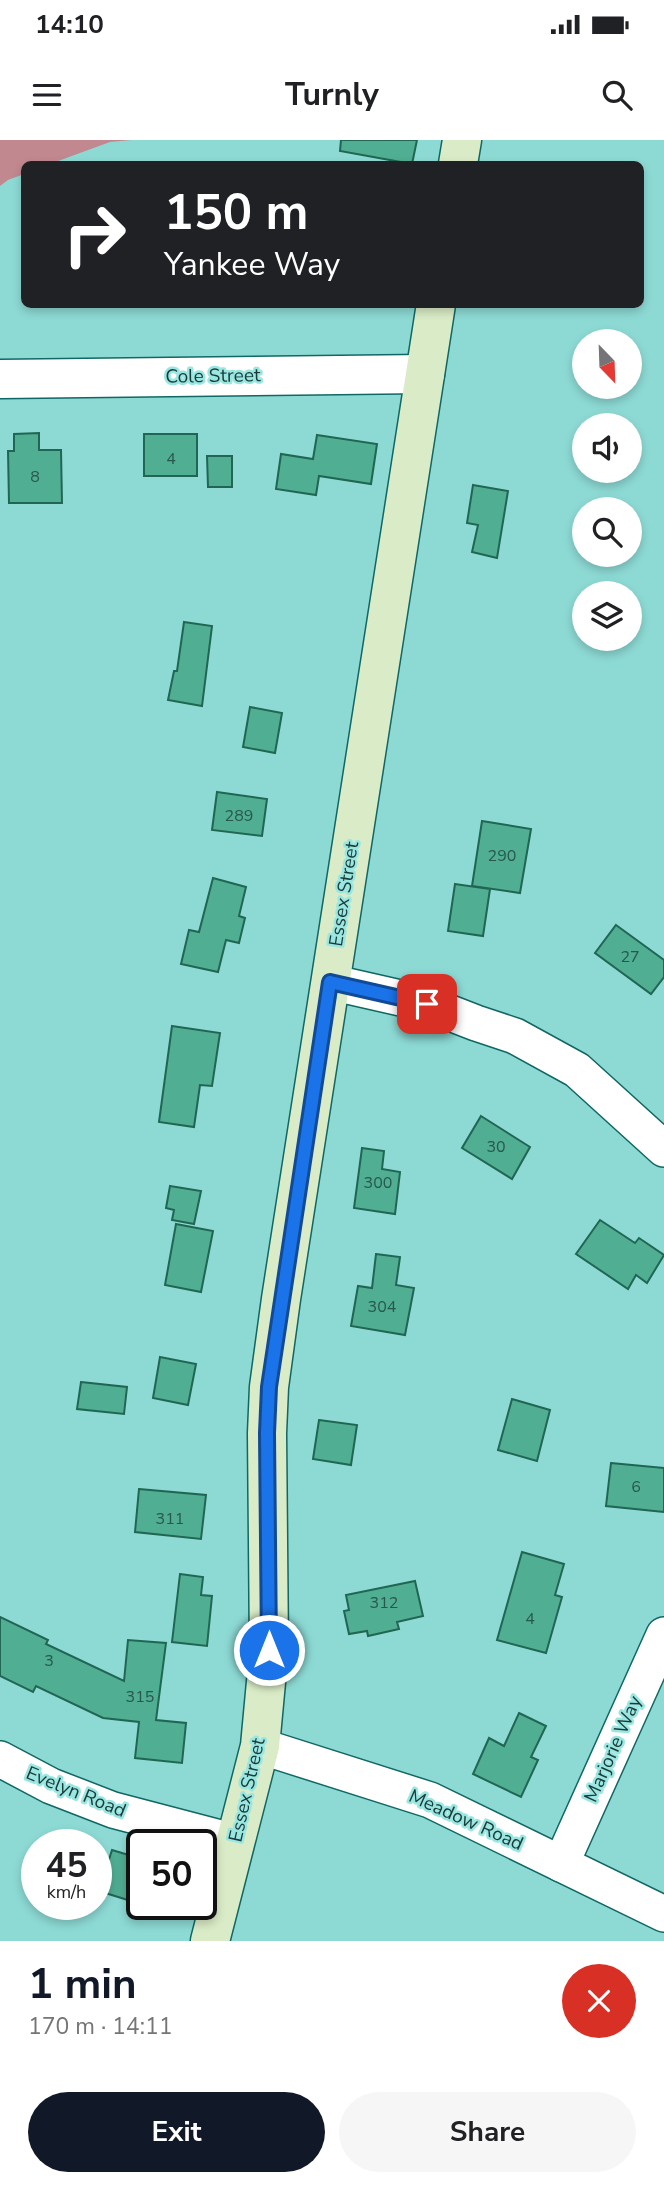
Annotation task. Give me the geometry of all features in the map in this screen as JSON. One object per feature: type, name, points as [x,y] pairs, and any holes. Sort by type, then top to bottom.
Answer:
[{"type":"main road","points":[[458,161],[462,140]]},
{"type":"main road","name":"Essex Street","points":[[210,1941],[260,1746],[269,1650],[269,1387],[435,308]]},
{"type":"street","name":"Cole Street","points":[[0,379],[425,374]]},
{"type":"street","points":[[330,982],[427,1004],[515,1036],[577,1070],[664,1149]]},
{"type":"street","name":"Marjorie Way","points":[[561,1864],[664,1635]]},
{"type":"street","name":"Meadow Road","points":[[260,1746],[430,1800],[664,1914]]},
{"type":"street","name":"Evelyn Road","points":[[0,1759],[51,1786],[113,1810],[235,1842]]},
{"type":"shaded area","points":[[0,140],[132,140],[110,142],[58,161],[21,161],[21,175],[0,186]]},
{"type":"building","points":[[341,140],[417,140],[413,161],[395,161],[340,151]]},
{"type":"building","points":[[39,433],[39,450],[61,450],[62,503],[9,503],[8,451],[14,451],[14,434]]},
{"type":"building","points":[[144,434],[197,434],[197,476],[144,476]]},
{"type":"building","points":[[317,435],[377,444],[371,484],[319,476],[316,495],[276,489],[281,454],[313,459]]},
{"type":"building","points":[[207,456],[232,456],[232,487],[208,487]]},
{"type":"building","points":[[473,485],[508,491],[497,558],[472,552],[478,525],[467,523]]},
{"type":"building","points":[[184,622],[212,626],[202,706],[168,700],[174,671],[177,671]]},
{"type":"building","points":[[250,707],[282,713],[275,753],[243,747]]},
{"type":"building","points":[[217,792],[267,799],[262,836],[212,830]]},
{"type":"building","points":[[482,821],[531,829],[520,893],[472,886]]},
{"type":"building","points":[[213,878],[246,887],[239,916],[245,918],[239,943],[226,940],[218,972],[181,964],[189,930],[199,932]]},
{"type":"building","points":[[455,884],[490,889],[483,936],[448,931]]},
{"type":"building","points":[[616,925],[664,960],[664,977],[651,994],[595,953]]},
{"type":"building","points":[[172,1026],[220,1033],[212,1086],[200,1085],[194,1127],[159,1122]]},
{"type":"building","points":[[481,1116],[530,1147],[512,1179],[462,1148]]},
{"type":"building","points":[[362,1148],[384,1151],[382,1169],[400,1172],[395,1214],[354,1208]]},
{"type":"building","points":[[170,1186],[201,1191],[194,1224],[172,1220],[174,1210],[166,1208]]},
{"type":"building","points":[[600,1220],[635,1243],[639,1238],[664,1255],[647,1283],[636,1275],[628,1289],[576,1254]]},
{"type":"building","points":[[176,1224],[213,1231],[201,1292],[165,1285]]},
{"type":"building","points":[[376,1254],[400,1257],[396,1285],[414,1288],[405,1335],[351,1326],[358,1286],[372,1288]]},
{"type":"building","points":[[160,1357],[196,1364],[188,1405],[153,1398]]},
{"type":"building","points":[[81,1382],[127,1387],[124,1414],[77,1409]]},
{"type":"building","points":[[512,1399],[550,1410],[537,1461],[498,1450]]},
{"type":"building","points":[[319,1420],[357,1425],[351,1465],[313,1459]]},
{"type":"building","points":[[611,1463],[664,1468],[664,1512],[606,1506]]},
{"type":"building","points":[[139,1489],[206,1495],[201,1539],[135,1532]]},
{"type":"building","points":[[522,1552],[564,1564],[555,1595],[562,1597],[546,1653],[497,1640]]},
{"type":"building","points":[[180,1574],[203,1577],[201,1595],[212,1596],[207,1646],[172,1642]]},
{"type":"building","points":[[415,1581],[423,1616],[397,1622],[399,1629],[368,1636],[367,1631],[349,1634],[344,1611],[349,1610],[346,1595]]},
{"type":"building","points":[[0,1617],[48,1640],[46,1644],[124,1681],[128,1640],[166,1643],[156,1720],[186,1723],[182,1763],[135,1758],[139,1722],[103,1718],[36,1686],[33,1692],[0,1676]]},
{"type":"building","points":[[519,1713],[546,1726],[531,1757],[538,1760],[521,1797],[473,1774],[489,1738],[504,1746]]},
{"type":"building","points":[[112,1850],[126,1854],[126,1899],[112,1895]]},
{"type":"route","points":[[269,1650],[269,1387],[330,982],[427,1004]]}]
